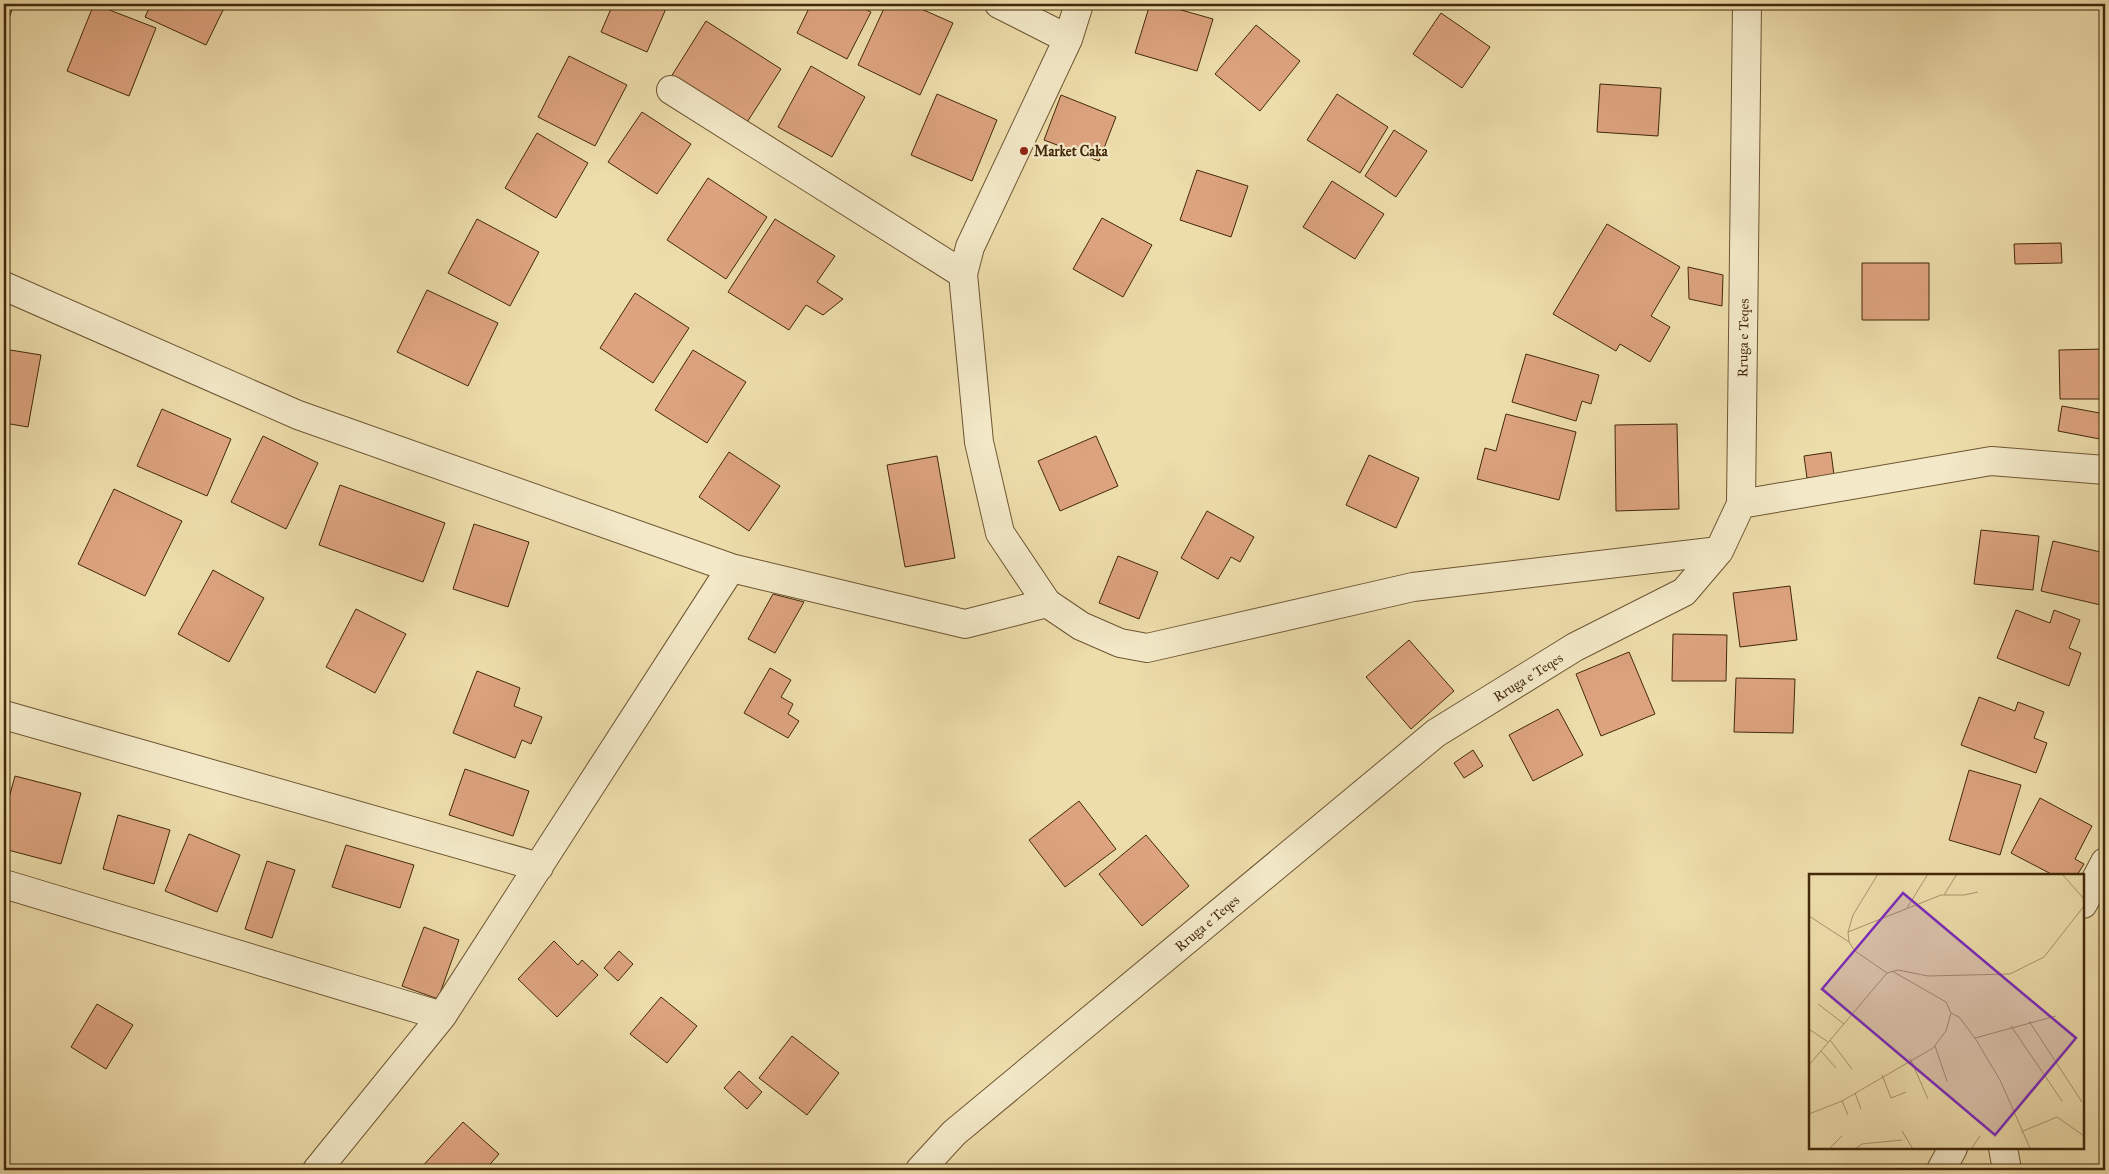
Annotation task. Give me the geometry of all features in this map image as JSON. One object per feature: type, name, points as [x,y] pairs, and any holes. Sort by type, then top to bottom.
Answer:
[{"type":"street","points":[[999,4],[1068,39]]},
{"type":"street","points":[[1080,4],[1068,39],[970,247],[963,274],[967,332],[979,442],[1000,533],[1047,604],[1081,626],[1120,643],[1147,648],[1413,588],[1719,551]]},
{"type":"street","name":"Rruga e Teqes","points":[[920,1170],[954,1133],[1436,733],[1575,648],[1684,592],[1719,551],[1741,504],[1747,4]]},
{"type":"street","points":[[671,90],[963,274]]},
{"type":"street","points":[[4,286],[298,415],[731,568],[965,624],[1047,604]]},
{"type":"street","points":[[1741,504],[1991,461],[2105,470]]},
{"type":"street","points":[[317,1170],[442,1016],[731,568]]},
{"type":"street","points":[[4,714],[539,866]]},
{"type":"street","points":[[2084,902],[2105,862]]},
{"type":"street","points":[[4,884],[442,1016]]},
{"type":"street","points":[[1941,1170],[1952,1149]]},
{"type":"street","points":[[2003,1149],[2007,1170]]},
{"type":"building","points":[[4,4],[14,4],[4,33]]},
{"type":"building","points":[[94,4],[156,28],[129,96],[67,71]]},
{"type":"building","points":[[151,4],[226,4],[206,45],[145,17]]},
{"type":"building","points":[[613,4],[668,4],[647,52],[601,32]]},
{"type":"building","points":[[811,4],[855,4],[871,12],[847,59],[797,33]]},
{"type":"building","points":[[886,4],[910,4],[953,23],[920,95],[858,65]]},
{"type":"building","points":[[1150,4],[1160,4],[1213,19],[1197,71],[1135,53]]},
{"type":"building","points":[[1441,13],[1490,47],[1462,88],[1413,54]]},
{"type":"building","points":[[706,21],[781,69],[744,127],[669,80]]},
{"type":"building","points":[[1256,25],[1300,61],[1260,111],[1215,74]]},
{"type":"building","points":[[569,56],[627,85],[595,146],[538,117]]},
{"type":"building","points":[[811,66],[865,97],[832,157],[778,127]]},
{"type":"building","points":[[1600,84],[1661,88],[1658,136],[1597,132]]},
{"type":"building","points":[[937,94],[997,120],[972,181],[911,155]]},
{"type":"building","points":[[1337,94],[1388,127],[1360,173],[1307,140]]},
{"type":"building","points":[[1061,95],[1116,117],[1099,161],[1044,140]]},
{"type":"building","points":[[642,112],[691,144],[657,194],[608,162]]},
{"type":"building","points":[[1394,130],[1427,151],[1396,197],[1365,176]]},
{"type":"building","points":[[537,133],[588,163],[556,218],[505,188]]},
{"type":"building","points":[[1197,170],[1248,186],[1231,237],[1180,220]]},
{"type":"building","points":[[708,178],[767,217],[726,279],[667,240]]},
{"type":"building","points":[[1332,181],[1384,214],[1355,259],[1303,227]]},
{"type":"building","points":[[1102,218],[1152,245],[1123,297],[1073,269]]},
{"type":"building","points":[[477,219],[539,252],[510,306],[448,273]]},
{"type":"building","points":[[775,219],[835,256],[817,282],[843,299],[823,315],[806,305],[789,330],[728,292]]},
{"type":"building","points":[[1607,224],[1680,267],[1651,316],[1670,327],[1650,362],[1620,344],[1616,351],[1553,314]]},
{"type":"building","points":[[2061,243],[2062,263],[2015,264],[2014,244]]},
{"type":"building","points":[[1862,263],[1929,263],[1929,320],[1862,320]]},
{"type":"building","points":[[1688,267],[1723,275],[1722,306],[1689,299]]},
{"type":"building","points":[[427,290],[498,323],[468,386],[397,352]]},
{"type":"building","points":[[635,293],[689,328],[653,383],[600,348]]},
{"type":"building","points":[[4,349],[41,355],[28,427],[4,423]]},
{"type":"building","points":[[2105,349],[2105,399],[2060,399],[2059,350]]},
{"type":"building","points":[[693,350],[746,382],[707,443],[655,410]]},
{"type":"building","points":[[1526,354],[1599,375],[1591,404],[1582,401],[1576,421],[1512,402]]},
{"type":"building","points":[[2062,406],[2105,414],[2105,440],[2058,431]]},
{"type":"building","points":[[162,409],[231,439],[207,496],[137,466]]},
{"type":"building","points":[[1506,414],[1576,432],[1559,500],[1477,479],[1485,448],[1496,451]]},
{"type":"building","points":[[1677,424],[1679,509],[1616,511],[1615,425]]},
{"type":"building","points":[[263,436],[318,463],[286,529],[231,502]]},
{"type":"building","points":[[1096,436],[1118,486],[1060,511],[1038,461]]},
{"type":"building","points":[[729,452],[780,486],[749,531],[699,497]]},
{"type":"building","points":[[1831,452],[1834,475],[1807,478],[1804,456]]},
{"type":"building","points":[[1369,455],[1419,478],[1396,528],[1346,505]]},
{"type":"building","points":[[937,456],[955,558],[905,567],[887,465]]},
{"type":"building","points":[[340,485],[445,523],[423,582],[319,545]]},
{"type":"building","points":[[114,489],[182,521],[145,596],[78,564]]},
{"type":"building","points":[[1207,511],[1254,537],[1240,562],[1231,557],[1218,579],[1181,558]]},
{"type":"building","points":[[474,524],[529,542],[508,607],[453,589]]},
{"type":"building","points":[[1981,530],[2039,536],[2033,590],[1974,584]]},
{"type":"building","points":[[2053,541],[2105,553],[2105,606],[2041,591]]},
{"type":"building","points":[[1118,556],[1158,572],[1139,619],[1099,603]]},
{"type":"building","points":[[213,570],[264,598],[229,662],[178,634]]},
{"type":"building","points":[[1790,586],[1797,640],[1740,647],[1733,593]]},
{"type":"building","points":[[773,594],[804,602],[775,653],[748,639]]},
{"type":"building","points":[[356,609],[406,634],[375,693],[326,667]]},
{"type":"building","points":[[2016,610],[2050,623],[2054,610],[2080,620],[2069,648],[2081,653],[2069,686],[1997,658]]},
{"type":"building","points":[[1673,634],[1727,635],[1726,681],[1672,681]]},
{"type":"building","points":[[1409,640],[1454,691],[1411,729],[1366,677]]},
{"type":"building","points":[[1629,652],[1655,714],[1601,736],[1576,674]]},
{"type":"building","points":[[770,668],[791,680],[781,697],[793,704],[788,714],[799,721],[788,738],[744,713]]},
{"type":"building","points":[[477,671],[520,688],[514,706],[542,717],[531,744],[522,740],[515,758],[453,733]]},
{"type":"building","points":[[1736,678],[1795,679],[1793,733],[1734,732]]},
{"type":"building","points":[[1979,697],[2015,711],[2018,702],[2044,712],[2034,738],[2047,743],[2036,773],[1961,745]]},
{"type":"building","points":[[1558,709],[1583,755],[1533,781],[1509,735]]},
{"type":"building","points":[[1473,750],[1483,766],[1464,778],[1454,763]]},
{"type":"building","points":[[465,769],[529,791],[513,836],[449,815]]},
{"type":"building","points":[[1969,770],[2021,785],[2000,855],[1949,840]]},
{"type":"building","points":[[15,776],[81,793],[61,864],[4,849],[4,816]]},
{"type":"building","points":[[2040,798],[2092,826],[2075,859],[2084,864],[2078,874],[2051,874],[2011,853]]},
{"type":"building","points":[[1079,801],[1116,849],[1065,887],[1029,840]]},
{"type":"building","points":[[118,815],[170,830],[154,884],[103,869]]},
{"type":"building","points":[[189,834],[240,855],[217,912],[165,891]]},
{"type":"building","points":[[1146,835],[1189,886],[1142,926],[1099,874]]},
{"type":"building","points":[[346,845],[414,865],[400,908],[332,887]]},
{"type":"building","points":[[267,861],[295,870],[272,938],[245,929]]},
{"type":"building","points":[[424,927],[459,940],[438,999],[402,986]]},
{"type":"building","points":[[554,941],[578,965],[582,960],[598,975],[557,1017],[518,979]]},
{"type":"building","points":[[619,951],[633,964],[618,981],[604,968]]},
{"type":"building","points":[[661,997],[697,1026],[667,1063],[630,1034]]},
{"type":"building","points":[[97,1004],[133,1025],[106,1069],[71,1047]]},
{"type":"building","points":[[792,1036],[839,1073],[807,1115],[759,1078]]},
{"type":"building","points":[[739,1071],[762,1092],[747,1109],[724,1088]]},
{"type":"building","points":[[463,1122],[499,1154],[485,1170],[419,1170]]},
{"type":"place","name":"Market Caka","points":[[1024,151]]}]
